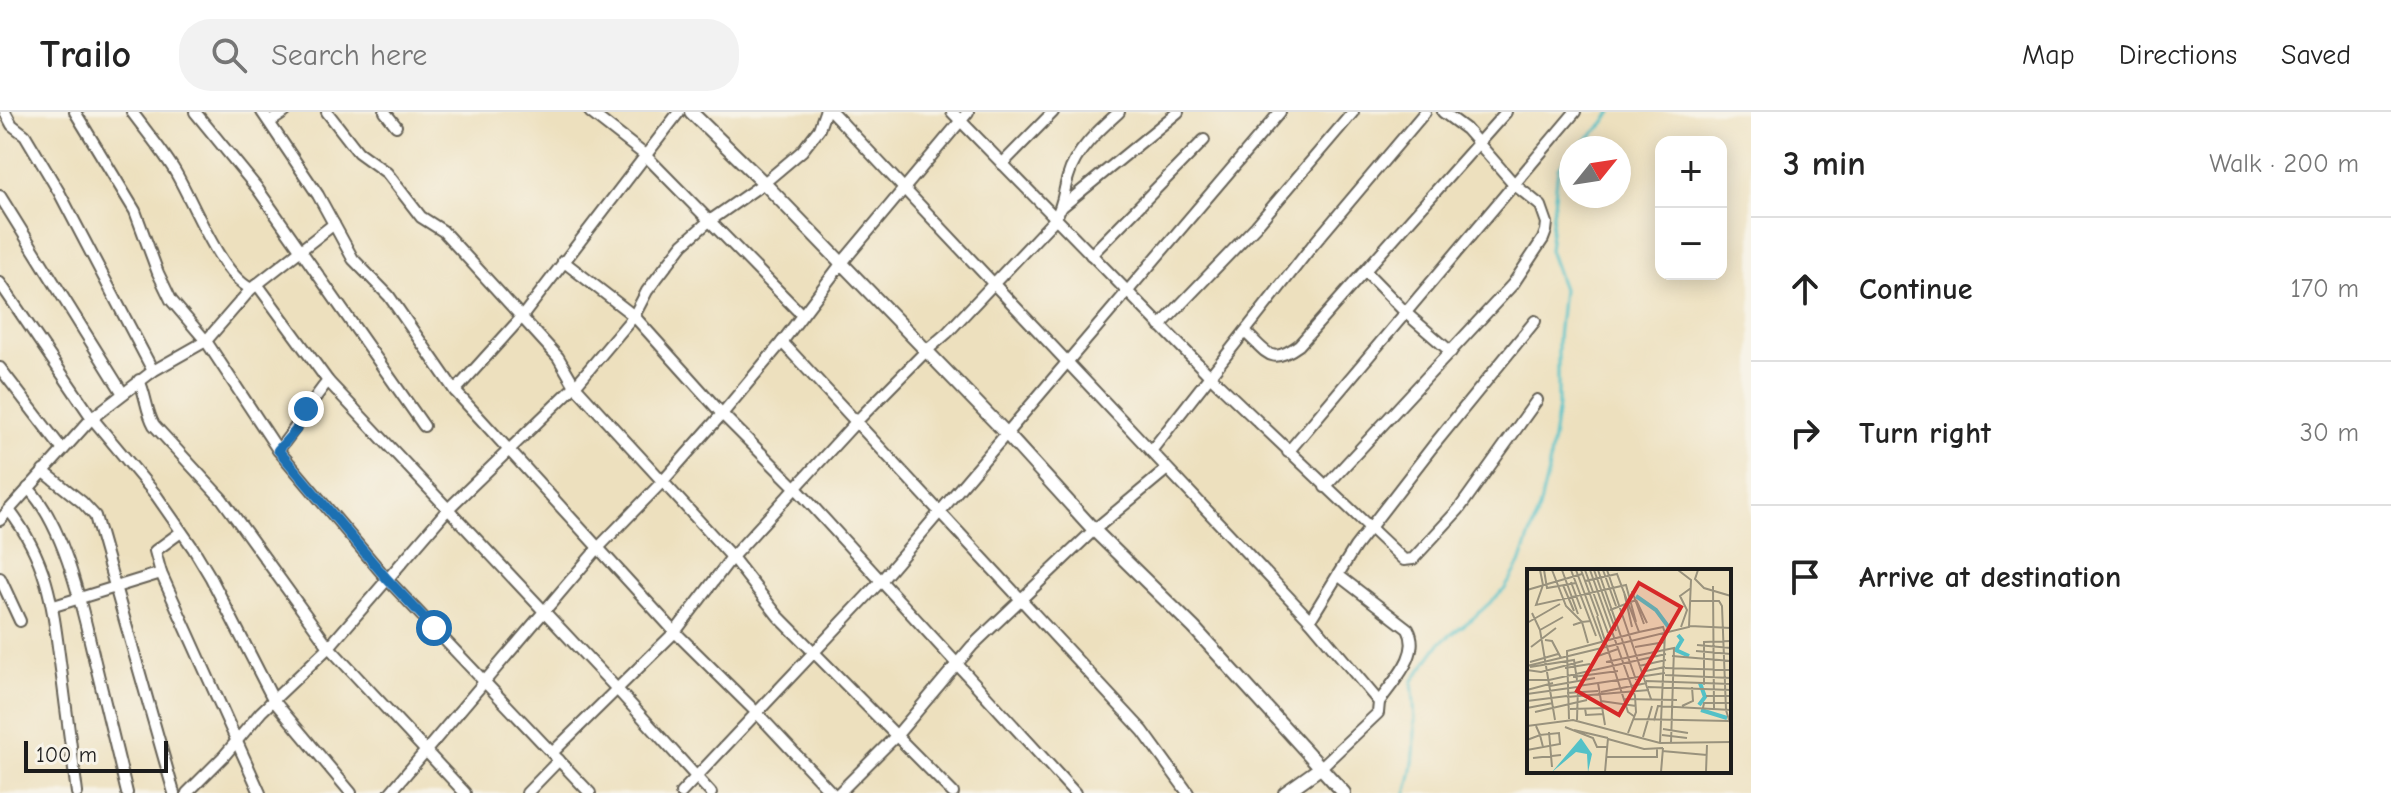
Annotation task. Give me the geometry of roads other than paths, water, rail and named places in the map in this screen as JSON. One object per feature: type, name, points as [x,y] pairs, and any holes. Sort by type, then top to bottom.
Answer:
[{"type":"street","points":[[5,112],[12,125],[25,135],[59,192],[153,371]]},
{"type":"street","points":[[12,112],[12,125]]},
{"type":"street","points":[[75,112],[135,211],[171,300],[206,341],[278,450],[387,579],[590,793]]},
{"type":"street","points":[[132,112],[173,168],[235,276],[254,286],[328,381],[711,793]]},
{"type":"street","points":[[195,112],[257,188],[424,426]]},
{"type":"street","points":[[262,112],[318,195],[353,259],[389,296],[455,391],[675,632],[832,793]]},
{"type":"street","points":[[270,122],[285,112]]},
{"type":"street","points":[[327,112],[358,152],[387,173],[421,217],[443,231],[558,357],[575,386],[732,557],[764,600],[953,793]]},
{"type":"street","points":[[385,112],[396,126]]},
{"type":"street","points":[[590,112],[645,155],[802,315]]},
{"type":"street","points":[[455,391],[521,318],[679,112]]},
{"type":"street","points":[[691,112],[1005,432],[1094,530],[1194,628],[1344,793]]},
{"type":"street","points":[[187,793],[329,647],[448,509],[575,386],[634,316],[665,266],[683,244],[802,151],[819,129],[825,112]]},
{"type":"street","points":[[832,112],[1310,620],[1379,702]]},
{"type":"street","points":[[390,793],[598,548],[722,414],[904,188],[956,116],[968,112]]},
{"type":"street","points":[[1002,164],[1053,112]]},
{"type":"street","points":[[1063,206],[1068,176],[1074,162],[1086,145],[1119,112]]},
{"type":"street","points":[[527,793],[616,688],[675,632],[732,557],[856,422],[947,333],[1055,219],[1063,206],[1178,112]]},
{"type":"street","points":[[681,793],[942,512],[1005,432],[1128,293],[1280,112]]},
{"type":"street","points":[[1160,326],[1256,226],[1353,112]]},
{"type":"street","points":[[1151,451],[1312,246],[1425,112]]},
{"type":"street","points":[[1325,487],[1513,284],[1543,239],[1547,223],[1541,206],[1515,185],[1479,143],[1443,112]]},
{"type":"street","points":[[1245,332],[1270,355],[1282,357],[1299,345],[1506,112]]},
{"type":"street","points":[[1288,452],[1575,112]]},
{"type":"street","points":[[956,116],[1209,375],[1404,560],[1413,559],[1459,509],[1537,400]]},
{"type":"street","points":[[0,134],[12,125]]},
{"type":"street","points":[[1091,255],[1204,140]]},
{"type":"street","points":[[0,196],[122,392]]},
{"type":"street","points":[[77,793],[54,606],[37,556],[22,528],[3,513],[92,418],[139,380],[206,341],[254,286],[334,224]]},
{"type":"street","points":[[563,261],[634,316],[1075,793]]},
{"type":"street","points":[[1366,272],[1406,313],[1451,352]]},
{"type":"street","points":[[0,283],[92,418],[156,495],[181,532],[211,578],[274,701],[351,793]]},
{"type":"street","points":[[1310,620],[1355,547],[1535,321]]},
{"type":"street","points":[[782,342],[1143,731],[1188,793]]},
{"type":"street","points":[[0,368],[62,449]]},
{"type":"street","points":[[139,380],[154,425],[222,499],[329,647],[465,793]]},
{"type":"street","points":[[278,450],[296,430],[312,400],[328,381]]},
{"type":"street","points":[[839,793],[897,735],[957,664],[1021,598],[1094,530],[1166,470]]},
{"type":"street","points":[[43,471],[95,516],[174,793]]},
{"type":"street","points":[[28,488],[51,520],[79,597],[127,793]]},
{"type":"street","points":[[181,532],[155,551],[161,573],[260,793]]},
{"type":"street","points":[[54,606],[161,573]]},
{"type":"street","points":[[1285,793],[1320,768],[1378,713],[1379,702],[1412,652],[1413,639],[1408,629],[1338,575]]},
{"type":"street","points":[[0,578],[20,621]]},
{"type":"waterway","points":[[1591,136],[1612,112]]},
{"type":"waterway","points":[[1406,793],[1414,753],[1412,682],[1441,642],[1504,590],[1520,564],[1539,509],[1558,406],[1558,338],[1563,289],[1549,250],[1559,167]]}]
